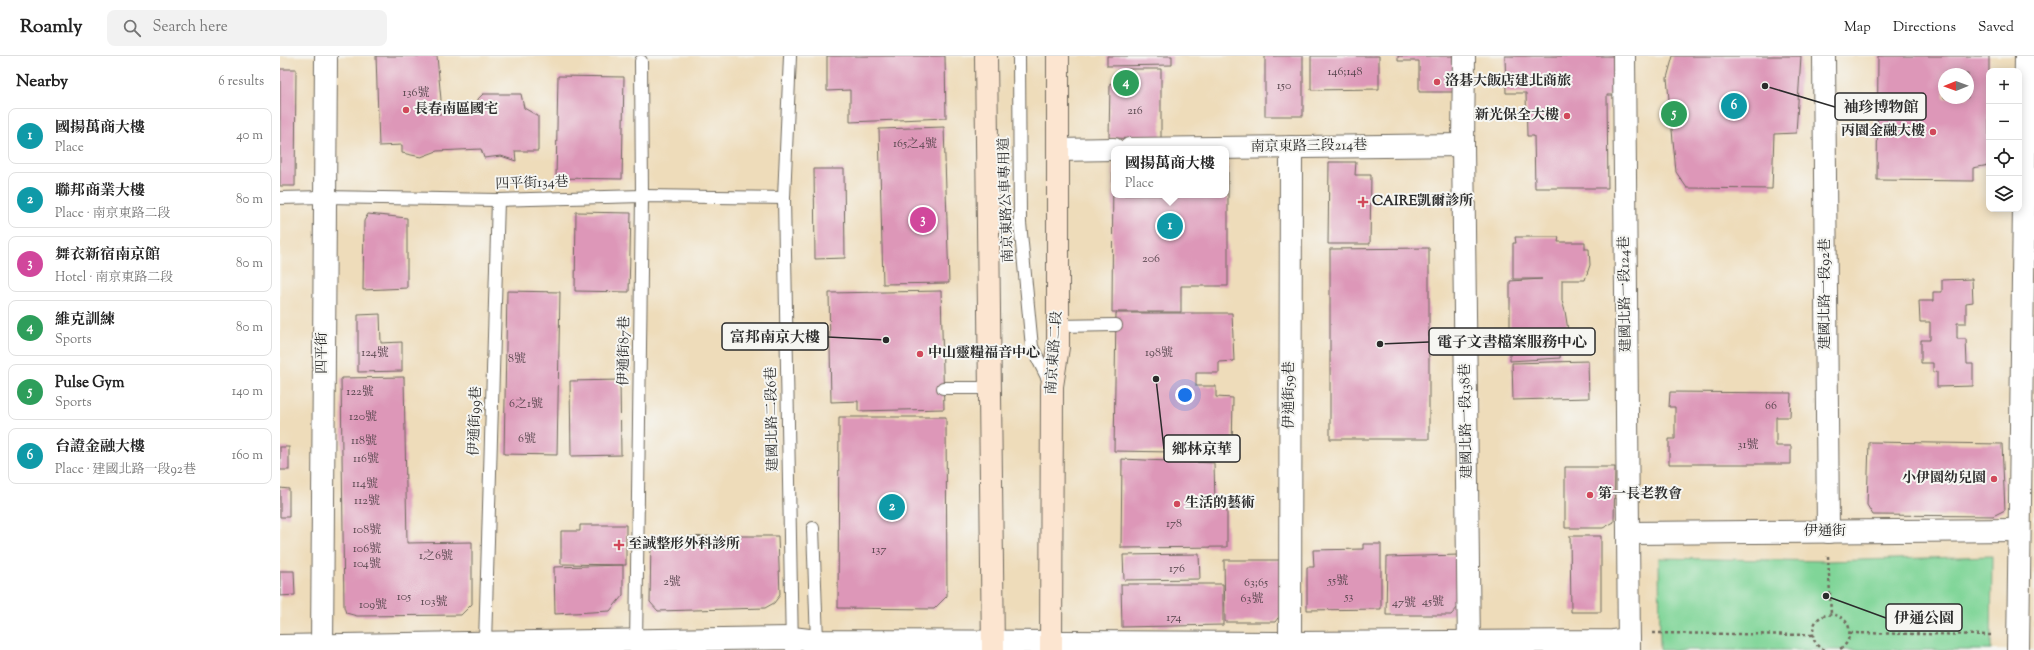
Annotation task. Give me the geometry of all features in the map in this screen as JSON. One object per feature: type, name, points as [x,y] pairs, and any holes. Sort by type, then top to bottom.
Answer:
[{"type":"main road","points":[[986,56],[993,646]]},
{"type":"main road","name":"南京東路二段","points":[[1051,646],[1052,386],[1058,346],[1058,56]]},
{"type":"street","name":"四平街","points":[[322,648],[326,56]]},
{"type":"street","name":"建國北路一段138巷","points":[[1464,56],[1463,145],[1469,646]]},
{"type":"street","name":"建國北路一段124巷","points":[[1624,56],[1629,533]]},
{"type":"street","name":"建國北路一段92巷","points":[[1824,56],[1828,541]]},
{"type":"street","points":[[2017,640],[2026,56]]},
{"type":"street","name":"南京東路三段214巷","points":[[1229,148],[1463,145]]},
{"type":"street","name":"伊通街59巷","points":[[1290,646],[1291,148]]},
{"type":"street","points":[[1058,150],[1111,149]]},
{"type":"street","name":"伊通街","points":[[1629,533],[1828,541],[2019,530]]},
{"type":"street","points":[[280,646],[322,648],[485,643],[636,645],[826,644],[993,646],[1469,646],[1613,641],[1629,644],[1629,533]]},
{"type":"lane","name":"建國北路二段6巷","points":[[790,56],[784,198],[792,644]]},
{"type":"lane","name":"南京東路公車專用道","points":[[1019,56],[1020,223],[1031,339],[1032,347],[1052,386]]},
{"type":"lane","name":"伊通街87巷","points":[[636,645],[642,196],[641,61]]},
{"type":"lane","name":"四平街134巷","points":[[280,198],[324,197],[498,200],[642,196],[784,198]]},
{"type":"lane","name":"伊通街99巷","points":[[485,643],[498,200]]},
{"type":"lane","points":[[1058,326],[1116,325]]},
{"type":"lane","points":[[943,388],[989,388]]},
{"type":"lane","points":[[813,528],[826,644]]},
{"type":"path","points":[[1828,541],[1831,614]]},
{"type":"path","points":[[1824,650],[1818,646],[1812,635],[1815,623],[1825,615],[1831,614],[1842,618],[1849,627],[1850,633],[1846,644],[1838,650]]},
{"type":"path","points":[[1652,633],[1812,635]]},
{"type":"path","points":[[1850,633],[2017,640]]},
{"type":"green space","points":[[1992,556],[1991,650],[1660,650],[1659,558],[1828,561]]},
{"type":"building","name":"長春南區國宅","points":[[376,56],[437,56],[441,100],[432,114],[477,113],[478,99],[483,94],[521,94],[524,108],[538,116],[538,151],[515,151],[516,161],[501,156],[484,158],[481,149],[437,151],[421,157],[402,153],[402,145],[379,146]]},
{"type":"building","points":[[827,56],[945,56],[946,118],[850,122],[850,90],[827,91]]},
{"type":"building","points":[[1107,56],[1172,56],[1172,65],[1107,66]]},
{"type":"building","points":[[1265,56],[1303,56],[1303,116],[1265,116]]},
{"type":"building","points":[[1311,56],[1379,56],[1379,89],[1311,90]]},
{"type":"building","name":"洛碁大飯店建北商旅","points":[[1398,56],[1460,56],[1454,92],[1419,92],[1419,61],[1398,61]]},
{"type":"building","name":"新光保全大樓","points":[[1505,56],[1620,56],[1620,95],[1607,95],[1608,188],[1535,188],[1534,136],[1527,136],[1526,93],[1506,93]]},
{"type":"building","points":[[1673,56],[1801,56],[1796,133],[1774,134],[1772,189],[1687,188],[1676,172],[1667,78]]},
{"type":"building","name":"丙園金融大樓","points":[[1878,56],[1989,56],[1989,68],[1986,68],[1986,166],[1973,168],[1973,181],[1877,180]]},
{"type":"building","points":[[280,69],[296,69],[295,186],[280,186]]},
{"type":"building","points":[[1125,69],[1161,69],[1161,139],[1109,138],[1110,84]]},
{"type":"building","points":[[558,76],[624,77],[622,179],[556,178]]},
{"type":"building","points":[[944,127],[949,283],[883,284],[879,129]]},
{"type":"building","points":[[1329,162],[1356,162],[1355,175],[1371,175],[1370,244],[1328,244]]},
{"type":"building","points":[[814,169],[844,169],[845,258],[815,259]]},
{"type":"building","points":[[1113,198],[1228,198],[1228,286],[1181,286],[1181,312],[1112,312]]},
{"type":"building","points":[[576,212],[631,213],[629,292],[575,291]]},
{"type":"building","points":[[368,214],[407,218],[407,288],[363,290],[364,221]]},
{"type":"building","points":[[1515,237],[1559,237],[1558,242],[1585,242],[1585,249],[1589,249],[1590,265],[1585,280],[1562,280],[1562,301],[1568,330],[1561,348],[1560,358],[1510,361],[1510,281],[1542,279],[1513,279],[1513,243],[1516,243]]},
{"type":"building","points":[[1429,248],[1429,439],[1330,439],[1330,249]]},
{"type":"building","points":[[1972,279],[1973,302],[1966,303],[1966,323],[1957,323],[1957,339],[1966,339],[1967,364],[1973,364],[1973,386],[1937,387],[1937,371],[1933,373],[1933,363],[1921,363],[1921,340],[1930,340],[1930,322],[1920,322],[1919,301],[1933,301],[1933,292],[1942,292],[1942,280]]},
{"type":"building","points":[[507,291],[560,292],[557,455],[504,454]]},
{"type":"building","points":[[941,291],[944,409],[858,411],[858,401],[831,402],[829,293]]},
{"type":"building","points":[[1116,313],[1232,313],[1234,361],[1219,362],[1219,373],[1196,373],[1196,386],[1216,386],[1216,397],[1233,398],[1232,453],[1114,451]]},
{"type":"building","points":[[380,314],[381,343],[402,342],[402,371],[358,372],[358,315]]},
{"type":"building","points":[[1588,361],[1589,398],[1513,400],[1512,363]]},
{"type":"building","points":[[404,377],[407,543],[472,542],[472,604],[461,615],[357,616],[346,613],[344,607],[341,378]]},
{"type":"building","points":[[620,380],[621,455],[571,456],[570,381]]},
{"type":"building","points":[[1670,392],[1791,393],[1790,417],[1776,417],[1776,446],[1791,446],[1791,464],[1669,464],[1669,439],[1675,439],[1675,407],[1669,407]]},
{"type":"building","points":[[839,417],[946,417],[947,596],[934,609],[838,608]]},
{"type":"building","points":[[1869,442],[2002,444],[2005,510],[1993,516],[1873,515],[1867,505]]},
{"type":"building","points":[[280,447],[289,447],[289,470],[280,470]]},
{"type":"building","points":[[1122,459],[1214,463],[1215,502],[1227,501],[1227,547],[1121,548]]},
{"type":"building","name":"第一長老教會","points":[[1565,467],[1615,467],[1614,522],[1603,528],[1565,528]]},
{"type":"building","points":[[280,488],[289,489],[289,517],[280,517]]},
{"type":"building","points":[[580,525],[626,525],[626,565],[561,564],[561,531],[580,531]]},
{"type":"building","points":[[778,536],[780,595],[774,603],[765,608],[658,611],[650,602],[651,538]]},
{"type":"building","points":[[1570,536],[1601,536],[1601,612],[1571,612]]},
{"type":"building","points":[[1363,544],[1381,544],[1381,609],[1307,610],[1307,567],[1314,567],[1313,550],[1363,549]]},
{"type":"building","points":[[1199,554],[1200,579],[1124,580],[1123,555]]},
{"type":"building","points":[[1459,555],[1459,606],[1451,615],[1386,615],[1387,557]]},
{"type":"building","points":[[1224,560],[1287,560],[1287,606],[1275,622],[1225,622]]},
{"type":"building","points":[[623,565],[623,595],[610,611],[555,614],[554,567]]},
{"type":"building","points":[[280,571],[294,571],[295,595],[280,596]]},
{"type":"building","points":[[1121,584],[1223,584],[1223,625],[1122,627]]},
{"type":"place","name":"洛碁大飯店建北商旅","points":[[1437,82]]},
{"type":"place","name":"維克訓練","points":[[1126,83]]},
{"type":"place","name":"袖珍博物館","points":[[1765,86]]},
{"type":"place","name":"台證金融大樓","points":[[1734,106]]},
{"type":"place","name":"長春南區國宅","points":[[406,110]]},
{"type":"place","name":"Pulse Gym","points":[[1674,114]]},
{"type":"place","name":"新光保全大樓","points":[[1567,116]]},
{"type":"place","name":"丙園金融大樓","points":[[1933,132]]},
{"type":"place","name":"CAIRE凱爾診所","points":[[1363,202]]},
{"type":"place","name":"舞衣新宿南京館","points":[[923,220]]},
{"type":"place","name":"國揚萬商大樓","points":[[1170,226]]},
{"type":"place","name":"富邦南京大樓","points":[[886,340]]},
{"type":"place","name":"電子文書檔案服務中心","points":[[1380,344]]},
{"type":"place","name":"中山靈糧福音中心","points":[[920,354]]},
{"type":"place","name":"鄉林京華","points":[[1156,379]]},
{"type":"place","name":"小伊園幼兒園","points":[[1994,479]]},
{"type":"place","name":"第一長老教會","points":[[1590,495]]},
{"type":"place","name":"生活的藝術","points":[[1177,504]]},
{"type":"place","name":"聯邦商業大樓","points":[[892,507]]},
{"type":"place","name":"至誠整形外科診所","points":[[619,545]]},
{"type":"place","name":"伊通公園","points":[[1826,596]]}]
